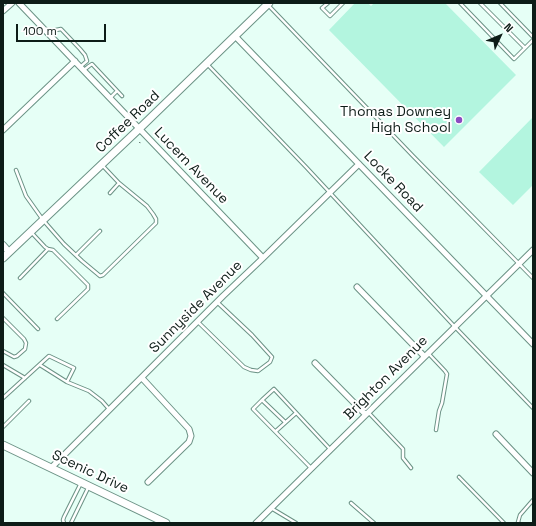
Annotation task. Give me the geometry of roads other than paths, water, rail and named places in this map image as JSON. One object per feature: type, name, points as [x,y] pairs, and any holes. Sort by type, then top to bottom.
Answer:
[{"type":"main road","name":"Coffee Road","points":[[3,258],[268,4]]},
{"type":"main road","name":"Scenic Drive","points":[[3,445],[166,523]]},
{"type":"street","points":[[3,11],[12,3]]},
{"type":"street","name":"Lucern Avenue","points":[[19,3],[262,258]]},
{"type":"street","name":"Locke Road","points":[[235,36],[533,344]]},
{"type":"street","points":[[3,130],[74,61]]},
{"type":"street","name":"Sunnyside Avenue","points":[[51,468],[217,301],[359,164]]},
{"type":"street","points":[[3,245],[9,252]]},
{"type":"street","name":"Brighton Avenue","points":[[256,523],[533,250]]},
{"type":"street","points":[[357,287],[426,354]]},
{"type":"street","points":[[315,363],[366,413]]},
{"type":"street","points":[[142,378],[189,429],[191,436],[189,442],[148,482]]},
{"type":"street","points":[[496,434],[533,473]]},
{"type":"lane","points":[[328,3],[322,8],[330,16],[343,3]]},
{"type":"lane","points":[[460,3],[514,59],[533,40]]},
{"type":"lane","points":[[480,3],[525,48]]},
{"type":"lane","points":[[500,3],[533,37]]},
{"type":"lane","points":[[268,4],[413,156],[533,278]]},
{"type":"lane","points":[[50,35],[56,30],[60,29],[85,54],[87,61],[82,69]]},
{"type":"lane","points":[[207,63],[533,408]]},
{"type":"lane","points":[[82,69],[92,64],[122,96]]},
{"type":"lane","points":[[110,98],[117,91]]},
{"type":"lane","points":[[16,170],[26,196],[43,220],[64,244],[100,276],[103,275],[156,223],[156,219],[147,206],[101,165]]},
{"type":"lane","points":[[110,193],[120,183]]},
{"type":"lane","points":[[30,231],[45,247],[52,250],[88,285],[88,289],[57,319]]},
{"type":"lane","points":[[76,255],[100,231]]},
{"type":"lane","points":[[20,278],[48,249]]},
{"type":"lane","points":[[3,293],[38,330]]},
{"type":"lane","points":[[197,321],[244,367],[250,370],[258,371],[270,362],[272,357],[217,301]]},
{"type":"lane","points":[[3,318],[26,344],[25,349],[14,357],[3,351]]},
{"type":"lane","points":[[426,354],[446,371],[447,374],[436,430]]},
{"type":"lane","points":[[3,398],[49,356],[74,368],[66,382]]},
{"type":"lane","points":[[3,365],[25,378]]},
{"type":"lane","points":[[40,365],[66,382],[89,391],[102,401],[110,410]]},
{"type":"lane","points":[[312,468],[253,409],[274,389],[330,449]]},
{"type":"lane","points":[[262,400],[285,422]]},
{"type":"lane","points":[[3,427],[29,401]]},
{"type":"lane","points":[[276,431],[296,413]]},
{"type":"lane","points":[[366,413],[403,449],[403,458],[410,468]]},
{"type":"lane","points":[[459,476],[504,523]]},
{"type":"lane","points":[[64,523],[64,517],[81,482]]},
{"type":"lane","points":[[71,523],[89,486]]},
{"type":"lane","points":[[519,523],[520,514],[533,500]]},
{"type":"lane","points":[[351,503],[374,523]]},
{"type":"lane","points":[[271,508],[296,523]]},
{"type":"place","name":"Thomas Downey High School","points":[[459,120]]}]
